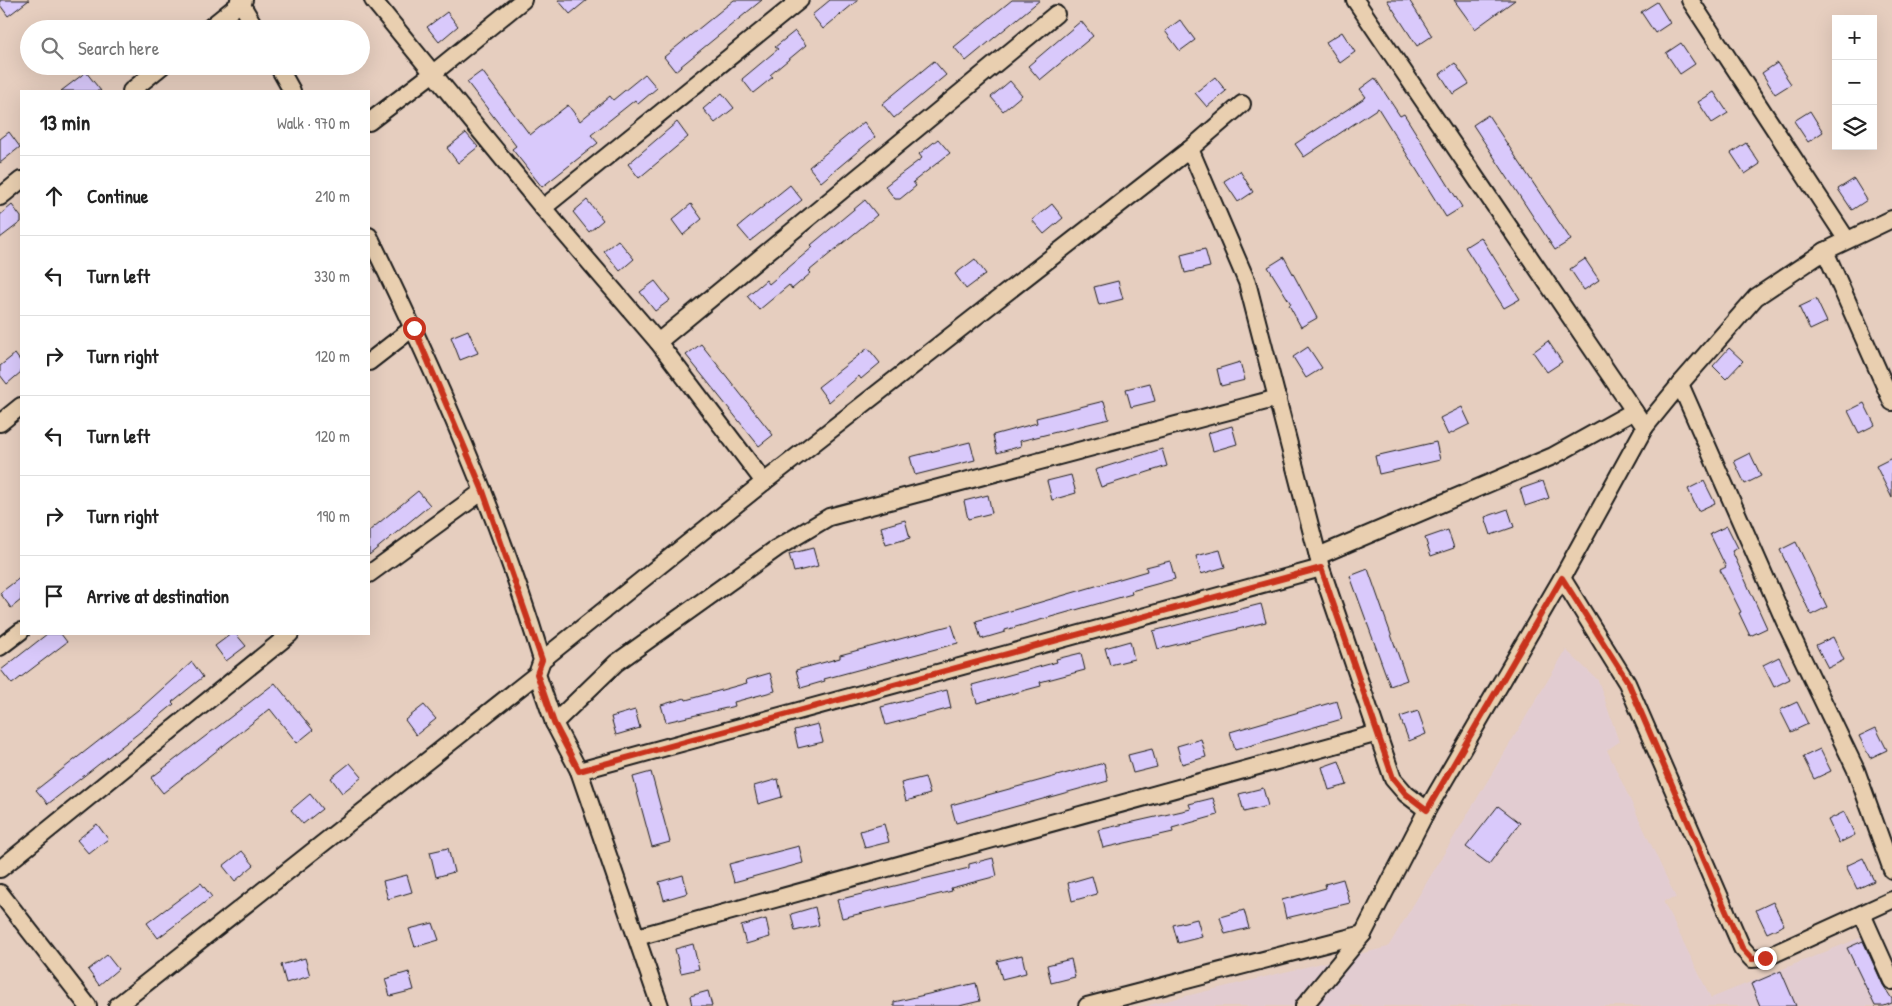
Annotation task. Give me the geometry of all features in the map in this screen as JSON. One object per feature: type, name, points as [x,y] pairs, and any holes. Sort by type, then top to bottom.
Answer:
[{"type":"street","points":[[373,0],[543,208],[658,342],[764,482]]},
{"type":"street","points":[[370,121],[523,0]]},
{"type":"street","points":[[543,208],[800,0]]},
{"type":"street","points":[[1355,0],[1645,427]]},
{"type":"street","points":[[1690,0],[1847,240]]},
{"type":"street","points":[[219,20],[241,1],[251,20]]},
{"type":"street","points":[[658,342],[1056,14]]},
{"type":"street","points":[[132,90],[151,75]]},
{"type":"street","points":[[283,75],[291,90]]},
{"type":"street","points":[[116,1006],[539,667],[764,482],[1190,149],[1242,104]]},
{"type":"street","points":[[1190,149],[1247,282],[1320,562],[1393,778],[1406,794],[1427,810]]},
{"type":"street","points":[[0,197],[20,181]]},
{"type":"street","points":[[1304,1006],[1362,934],[1427,810],[1562,578],[1645,427],[1756,297],[1824,251],[1892,219]]},
{"type":"street","points":[[370,238],[414,328],[483,491],[539,667],[554,723],[579,771],[660,1006]]},
{"type":"street","points":[[1824,251],[1892,402]]},
{"type":"street","points":[[370,361],[414,328]]},
{"type":"street","points":[[1680,384],[1785,622],[1856,770],[1892,870]]},
{"type":"street","points":[[554,723],[616,663],[777,548],[829,517],[1278,398]]},
{"type":"street","points":[[0,422],[20,407]]},
{"type":"street","points":[[579,771],[1320,562],[1553,456],[1634,411]]},
{"type":"street","points":[[370,573],[483,491]]},
{"type":"street","points":[[1562,578],[1628,682],[1742,948],[1752,959],[1765,958],[1892,900]]},
{"type":"street","points":[[0,647],[20,632]]},
{"type":"street","points":[[0,869],[289,635]]},
{"type":"street","points":[[637,938],[1378,733]]},
{"type":"street","points":[[0,893],[88,1006]]},
{"type":"street","points":[[1862,914],[1892,981]]},
{"type":"street","points":[[1087,1006],[1362,934]]},
{"type":"shaded area","points":[[1566,650],[1598,680],[1619,742],[1607,750],[1676,898],[1663,901],[1711,998],[1862,937],[1892,1006],[1145,1006],[1388,947]]},
{"type":"building","points":[[0,0],[29,0],[8,16],[0,5]]},
{"type":"building","points":[[558,0],[587,0],[570,14]]},
{"type":"building","points":[[734,0],[762,0],[675,71],[664,57]]},
{"type":"building","points":[[830,0],[858,0],[823,29],[812,15]]},
{"type":"building","points":[[1012,0],[1040,0],[966,61],[954,47]]},
{"type":"building","points":[[1387,0],[1409,0],[1432,36],[1417,46]]},
{"type":"building","points":[[1454,0],[1515,0],[1475,29]]},
{"type":"building","points":[[1657,2],[1670,23],[1655,33],[1641,12]]},
{"type":"building","points":[[447,12],[458,26],[439,42],[427,27]]},
{"type":"building","points":[[1180,20],[1195,40],[1180,51],[1165,31]]},
{"type":"building","points":[[1081,21],[1093,36],[1040,80],[1028,66]]},
{"type":"building","points":[[795,31],[806,45],[770,75],[773,77],[753,93],[742,79],[778,49],[775,47]]},
{"type":"building","points":[[1342,32],[1355,52],[1340,63],[1326,42]]},
{"type":"building","points":[[1681,43],[1695,64],[1680,74],[1666,53]]},
{"type":"building","points":[[934,61],[946,75],[894,118],[882,104]]},
{"type":"building","points":[[1455,63],[1469,84],[1453,94],[1440,74]]},
{"type":"building","points":[[1777,63],[1791,84],[1775,94],[1762,73]]},
{"type":"building","points":[[482,71],[530,135],[568,105],[580,121],[610,96],[613,100],[645,74],[657,88],[638,104],[635,100],[591,135],[598,143],[542,187],[512,149],[516,146],[467,82]]},
{"type":"building","points":[[82,75],[88,75],[100,90],[62,90]]},
{"type":"building","points":[[1215,77],[1226,91],[1207,107],[1195,93]]},
{"type":"building","points":[[1375,78],[1400,116],[1404,114],[1462,207],[1446,217],[1378,108],[1304,157],[1295,144],[1366,97],[1360,89]]},
{"type":"building","points":[[1010,81],[1022,95],[1003,111],[991,97]]},
{"type":"building","points":[[1714,92],[1728,113],[1712,123],[1698,102]]},
{"type":"building","points":[[722,93],[734,108],[715,123],[703,109]]},
{"type":"building","points":[[1810,111],[1823,132],[1808,142],[1794,121]]},
{"type":"building","points":[[1488,115],[1571,240],[1555,250],[1473,125]]},
{"type":"building","points":[[677,122],[688,137],[639,178],[628,164]]},
{"type":"building","points":[[864,122],[875,137],[821,182],[809,167]]},
{"type":"building","points":[[9,132],[20,147],[0,163],[0,139]]},
{"type":"building","points":[[466,133],[478,147],[458,163],[447,148]]},
{"type":"building","points":[[938,139],[950,153],[913,182],[916,186],[900,199],[895,199],[885,186],[922,158],[919,154]]},
{"type":"building","points":[[1746,143],[1760,164],[1745,174],[1731,153]]},
{"type":"building","points":[[1240,171],[1253,192],[1238,202],[1224,181]]},
{"type":"building","points":[[1854,179],[1867,200],[1852,210],[1838,189]]},
{"type":"building","points":[[790,185],[802,200],[750,241],[738,227]]},
{"type":"building","points":[[587,200],[603,220],[589,232],[573,212]]},
{"type":"building","points":[[865,200],[877,215],[809,271],[811,273],[792,289],[789,285],[759,310],[747,296],[766,280],[769,284],[813,247],[811,245]]},
{"type":"building","points":[[691,204],[702,219],[683,235],[672,220]]},
{"type":"building","points":[[1052,204],[1063,218],[1044,234],[1032,220]]},
{"type":"building","points":[[12,205],[20,216],[20,223],[0,238],[0,215]]},
{"type":"building","points":[[1481,237],[1520,299],[1504,308],[1465,247]]},
{"type":"building","points":[[618,240],[634,259],[620,271],[604,251]]},
{"type":"building","points":[[1205,249],[1210,267],[1185,273],[1181,255]]},
{"type":"building","points":[[1284,257],[1317,318],[1301,327],[1289,305],[1291,304],[1268,267]]},
{"type":"building","points":[[975,259],[986,274],[966,289],[955,274]]},
{"type":"building","points":[[1585,259],[1599,280],[1584,290],[1570,269]]},
{"type":"building","points":[[655,281],[670,300],[655,311],[640,292]]},
{"type":"building","points":[[1118,281],[1123,299],[1099,305],[1094,287]]},
{"type":"building","points":[[1816,299],[1827,322],[1810,330],[1799,307]]},
{"type":"building","points":[[468,330],[478,353],[460,360],[451,337]]},
{"type":"building","points":[[1548,341],[1562,362],[1547,372],[1533,352]]},
{"type":"building","points":[[701,344],[773,435],[759,446],[686,355]]},
{"type":"building","points":[[1308,347],[1322,368],[1306,378],[1293,357]]},
{"type":"building","points":[[868,348],[880,363],[861,379],[859,376],[829,402],[818,387]]},
{"type":"building","points":[[1729,348],[1743,361],[1726,379],[1713,366]]},
{"type":"building","points":[[15,354],[20,361],[20,373],[7,384],[0,375],[0,366]]},
{"type":"building","points":[[1240,362],[1245,380],[1221,386],[1217,369]]},
{"type":"building","points":[[1150,383],[1155,401],[1131,407],[1126,389]]},
{"type":"building","points":[[1104,401],[1109,419],[1020,441],[1021,446],[997,453],[993,435],[1037,423],[1036,418]]},
{"type":"building","points":[[1864,403],[1875,425],[1859,433],[1848,411]]},
{"type":"building","points":[[1462,407],[1470,424],[1448,435],[1440,418]]},
{"type":"building","points":[[1232,426],[1237,444],[1213,451],[1208,433]]},
{"type":"building","points":[[970,442],[975,460],[915,475],[910,457]]},
{"type":"building","points":[[1436,442],[1440,460],[1379,474],[1375,456]]},
{"type":"building","points":[[1162,449],[1167,466],[1101,487],[1095,470]]},
{"type":"building","points":[[1750,453],[1761,476],[1745,484],[1734,461]]},
{"type":"building","points":[[1892,458],[1892,498],[1876,466]]},
{"type":"building","points":[[1071,475],[1076,493],[1052,500],[1047,481]]},
{"type":"building","points":[[1543,481],[1549,498],[1525,506],[1520,489]]},
{"type":"building","points":[[1704,481],[1715,503],[1698,511],[1688,489]]},
{"type":"building","points":[[418,491],[430,505],[370,554],[370,530]]},
{"type":"building","points":[[988,495],[992,513],[968,519],[964,501]]},
{"type":"building","points":[[1508,509],[1514,527],[1491,535],[1485,517]]},
{"type":"building","points":[[905,520],[910,538],[886,545],[881,527]]},
{"type":"building","points":[[1727,526],[1738,548],[1732,551],[1767,628],[1750,636],[1739,613],[1741,612],[1720,570],[1726,567],[1710,534]]},
{"type":"building","points":[[1448,530],[1454,548],[1431,556],[1425,538]]},
{"type":"building","points":[[1796,542],[1827,607],[1811,615],[1780,550]]},
{"type":"building","points":[[813,548],[818,566],[794,572],[789,554]]},
{"type":"building","points":[[1220,550],[1225,567],[1201,574],[1196,556]]},
{"type":"building","points":[[1170,561],[1175,579],[1131,591],[1132,594],[1005,630],[1005,632],[981,639],[976,621],[1147,571],[1146,567]]},
{"type":"building","points":[[1368,569],[1407,680],[1390,686],[1350,576]]},
{"type":"building","points":[[20,578],[20,601],[11,608],[0,593]]},
{"type":"building","points":[[1261,604],[1266,622],[1158,649],[1153,631]]},
{"type":"building","points":[[952,625],[958,643],[824,679],[825,681],[801,688],[796,670],[840,658],[840,655]]},
{"type":"building","points":[[46,635],[62,635],[67,642],[12,684],[1,670]]},
{"type":"building","points":[[230,635],[237,635],[246,646],[226,661],[215,646]]},
{"type":"building","points":[[1833,637],[1844,660],[1828,668],[1816,645]]},
{"type":"building","points":[[1130,641],[1134,659],[1110,665],[1105,648]]},
{"type":"building","points":[[1081,653],[1085,670],[1040,682],[1041,686],[977,703],[972,685],[1057,662],[1056,659]]},
{"type":"building","points":[[1779,657],[1790,679],[1774,687],[1763,665]]},
{"type":"building","points":[[192,662],[203,677],[172,702],[174,704],[140,732],[48,804],[36,790],[143,706]]},
{"type":"building","points":[[770,673],[775,691],[734,702],[735,706],[666,722],[661,705],[747,683],[746,680]]},
{"type":"building","points":[[275,683],[313,730],[297,743],[270,709],[163,793],[151,778]]},
{"type":"building","points":[[947,690],[951,708],[886,725],[881,707]]},
{"type":"building","points":[[1337,701],[1342,719],[1235,750],[1230,732]]},
{"type":"building","points":[[1797,702],[1808,724],[1791,732],[1780,710]]},
{"type":"building","points":[[424,705],[436,719],[416,735],[405,720]]},
{"type":"building","points":[[635,710],[640,728],[616,735],[611,717]]},
{"type":"building","points":[[1418,711],[1426,734],[1409,741],[1400,717]]},
{"type":"building","points":[[818,724],[823,742],[798,748],[794,730]]},
{"type":"building","points":[[1876,728],[1887,750],[1870,758],[1859,736]]},
{"type":"building","points":[[1201,739],[1206,757],[1182,764],[1177,746]]},
{"type":"building","points":[[1152,749],[1157,767],[1133,773],[1128,755]]},
{"type":"building","points":[[1820,749],[1831,771],[1814,779],[1803,757]]},
{"type":"building","points":[[1339,761],[1347,785],[1329,790],[1322,767]]},
{"type":"building","points":[[350,763],[362,777],[342,793],[331,778]]},
{"type":"building","points":[[1104,763],[1108,781],[956,823],[951,805]]},
{"type":"building","points":[[651,772],[670,842],[652,847],[633,777]]},
{"type":"building","points":[[925,777],[930,794],[906,801],[901,783]]},
{"type":"building","points":[[778,779],[782,797],[758,804],[754,786]]},
{"type":"building","points":[[1263,788],[1268,806],[1244,812],[1239,794]]},
{"type":"building","points":[[310,794],[322,809],[303,824],[291,810]]},
{"type":"building","points":[[1213,798],[1218,815],[1172,828],[1173,832],[1103,848],[1098,830],[1191,809],[1189,804]]},
{"type":"building","points":[[1498,806],[1520,823],[1489,864],[1466,847]]},
{"type":"building","points":[[1844,812],[1855,835],[1839,843],[1828,820]]},
{"type":"building","points":[[97,824],[108,839],[89,854],[77,840]]},
{"type":"building","points":[[884,824],[889,842],[865,848],[860,831]]},
{"type":"building","points":[[799,846],[803,863],[734,882],[729,864]]},
{"type":"building","points":[[448,848],[454,872],[436,877],[430,852]]},
{"type":"building","points":[[242,851],[254,865],[235,881],[223,866]]},
{"type":"building","points":[[993,858],[997,876],[951,888],[952,891],[842,918],[837,900],[969,868],[969,864]]},
{"type":"building","points":[[1863,858],[1874,881],[1857,889],[1846,866]]},
{"type":"building","points":[[407,875],[412,892],[388,899],[383,881]]},
{"type":"building","points":[[683,875],[688,893],[664,900],[659,882]]},
{"type":"building","points":[[1092,876],[1097,894],[1072,901],[1068,883]]},
{"type":"building","points":[[1343,879],[1350,903],[1286,918],[1282,900],[1326,888],[1325,884]]},
{"type":"building","points":[[201,883],[212,897],[158,938],[147,923]]},
{"type":"building","points":[[1773,902],[1784,925],[1767,933],[1756,910]]},
{"type":"building","points":[[815,907],[819,925],[795,931],[791,914]]},
{"type":"building","points":[[1244,910],[1249,928],[1225,934],[1220,917]]},
{"type":"building","points":[[766,919],[770,937],[746,944],[741,926]]},
{"type":"building","points":[[1197,919],[1202,937],[1178,943],[1173,925]]},
{"type":"building","points":[[433,923],[439,940],[415,947],[409,929]]},
{"type":"building","points":[[1863,941],[1883,985],[1892,999],[1892,1003],[1884,1006],[1875,1006],[1847,948]]},
{"type":"building","points":[[693,944],[699,969],[681,973],[675,949]]},
{"type":"building","points":[[107,955],[118,969],[99,985],[88,970]]},
{"type":"building","points":[[1022,955],[1026,973],[1002,979],[997,961]]},
{"type":"building","points":[[305,958],[310,976],[286,983],[281,965]]},
{"type":"building","points":[[1071,959],[1075,977],[1051,983],[1047,965]]},
{"type":"building","points":[[1781,971],[1796,1006],[1760,1006],[1751,984]]},
{"type":"building","points":[[409,972],[414,990],[390,996],[385,979]]},
{"type":"building","points":[[976,983],[980,1001],[959,1006],[894,1006],[894,1002]]},
{"type":"building","points":[[708,991],[712,1006],[692,1006],[690,996]]},
{"type":"route","points":[[414,328],[483,491],[542,660],[537,674],[554,723],[579,771],[1321,568],[1393,778],[1406,794],[1427,810],[1562,578],[1628,682],[1742,948],[1752,959],[1765,958]]}]
